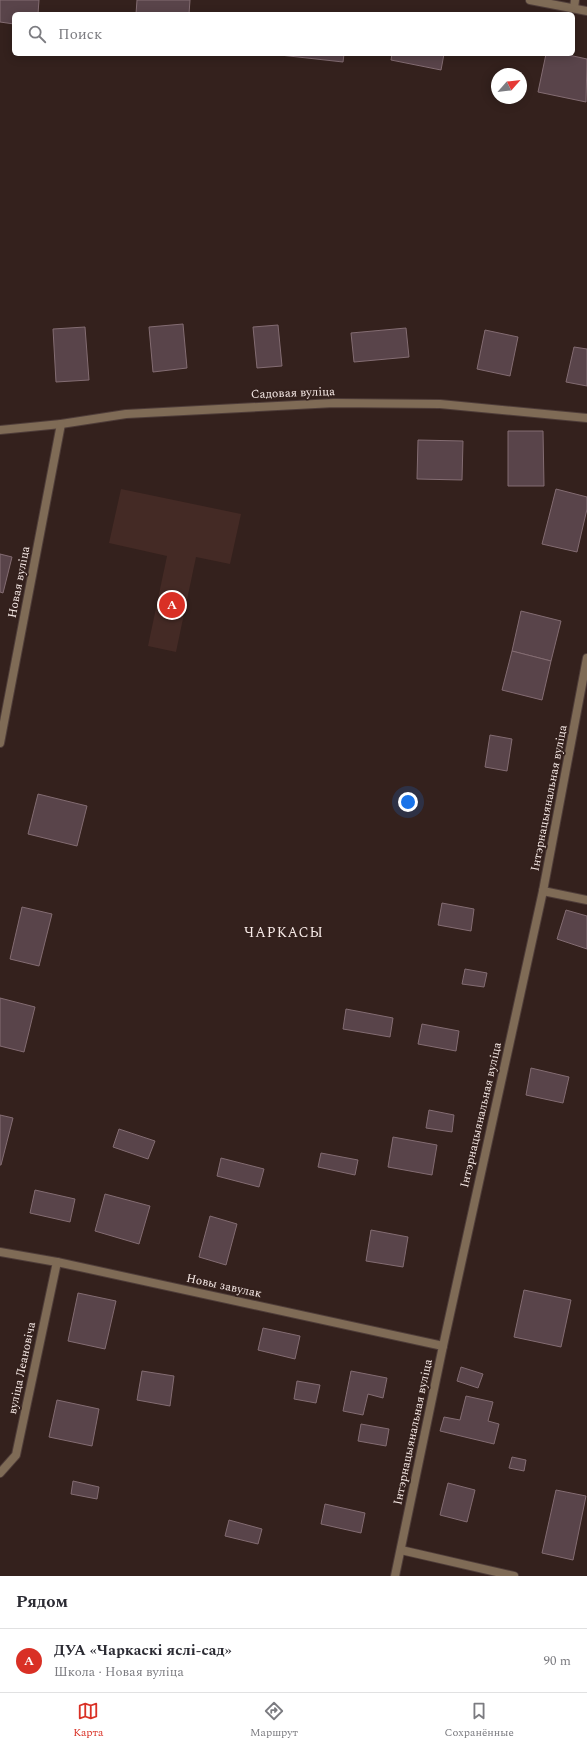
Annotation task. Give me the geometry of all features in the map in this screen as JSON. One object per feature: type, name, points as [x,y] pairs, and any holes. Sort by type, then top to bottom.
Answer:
[{"type":"street","points":[[530,0],[574,4],[587,11]]},
{"type":"street","name":"Садовая вуліца","points":[[0,430],[61,424],[126,414],[334,403],[440,404],[587,418]]},
{"type":"street","name":"Новая вуліца","points":[[0,744],[61,424]]},
{"type":"street","name":"Інтэрнацыянальная вуліца","points":[[395,1576],[442,1346],[544,891],[587,658]]},
{"type":"street","points":[[544,891],[587,900]]},
{"type":"street","name":"Новы завулак","points":[[0,1252],[57,1262],[442,1346]]},
{"type":"street","name":"вуліца Леановіча","points":[[0,1473],[16,1455],[57,1262]]},
{"type":"street","points":[[401,1550],[514,1576]]},
{"type":"shaded area","points":[[121,489],[241,514],[230,564],[196,557],[176,652],[148,646],[167,556],[109,543]]},
{"type":"building","points":[[0,0],[39,0],[38,12],[12,12],[12,24],[0,22]]},
{"type":"building","points":[[137,0],[190,0],[189,12],[136,12]]},
{"type":"building","points":[[289,56],[344,56],[343,62]]},
{"type":"building","points":[[392,56],[444,56],[441,70],[391,60]]},
{"type":"building","points":[[546,56],[573,56],[587,59],[586,102],[538,92]]},
{"type":"building","points":[[183,324],[187,368],[153,372],[149,327]]},
{"type":"building","points":[[278,325],[282,366],[257,368],[253,327]]},
{"type":"building","points":[[85,327],[89,380],[56,382],[53,329]]},
{"type":"building","points":[[406,328],[409,357],[354,362],[351,333]]},
{"type":"building","points":[[485,330],[518,337],[510,376],[477,369]]},
{"type":"building","points":[[574,347],[587,349],[587,386],[566,382]]},
{"type":"building","points":[[508,431],[543,431],[544,486],[508,486]]},
{"type":"building","points":[[418,440],[463,441],[462,480],[417,479]]},
{"type":"building","points":[[556,489],[587,497],[587,509],[577,552],[542,544]]},
{"type":"building","points":[[0,554],[12,557],[3,593],[0,592]]},
{"type":"building","points":[[521,611],[561,621],[551,661],[512,651]]},
{"type":"building","points":[[512,651],[551,661],[542,700],[502,690]]},
{"type":"building","points":[[490,735],[512,739],[507,771],[485,767]]},
{"type":"building","points":[[38,794],[87,806],[77,846],[28,834]]},
{"type":"building","points":[[442,903],[474,909],[471,931],[438,925]]},
{"type":"building","points":[[22,907],[52,914],[39,966],[10,959]]},
{"type":"building","points":[[566,910],[587,916],[587,949],[557,939]]},
{"type":"building","points":[[465,969],[487,973],[484,987],[462,984]]},
{"type":"building","points":[[0,998],[35,1007],[24,1052],[0,1046]]},
{"type":"building","points":[[346,1009],[393,1018],[390,1037],[343,1029]]},
{"type":"building","points":[[422,1024],[459,1031],[456,1051],[418,1044]]},
{"type":"building","points":[[531,1068],[569,1077],[563,1103],[526,1095]]},
{"type":"building","points":[[429,1110],[454,1115],[452,1132],[426,1128]]},
{"type":"building","points":[[0,1115],[13,1118],[1,1165],[0,1165]]},
{"type":"building","points":[[119,1129],[155,1141],[148,1159],[113,1147]]},
{"type":"building","points":[[393,1137],[437,1145],[432,1175],[388,1167]]},
{"type":"building","points":[[321,1153],[358,1160],[355,1175],[318,1167]]},
{"type":"building","points":[[221,1158],[264,1169],[259,1187],[217,1176]]},
{"type":"building","points":[[35,1190],[75,1199],[70,1222],[30,1213]]},
{"type":"building","points":[[105,1194],[150,1206],[139,1244],[95,1231]]},
{"type":"building","points":[[210,1216],[237,1224],[226,1265],[199,1257]]},
{"type":"building","points":[[371,1230],[408,1237],[403,1267],[366,1261]]},
{"type":"building","points":[[524,1290],[571,1300],[561,1347],[514,1337]]},
{"type":"building","points":[[78,1293],[116,1301],[105,1349],[68,1341]]},
{"type":"building","points":[[263,1328],[300,1336],[295,1359],[258,1350]]},
{"type":"building","points":[[461,1367],[483,1374],[478,1388],[457,1381]]},
{"type":"building","points":[[142,1371],[174,1376],[170,1406],[137,1400]]},
{"type":"building","points":[[351,1371],[387,1378],[383,1398],[368,1394],[363,1415],[343,1411]]},
{"type":"building","points":[[297,1381],[320,1385],[316,1403],[294,1399]]},
{"type":"building","points":[[466,1396],[493,1402],[488,1421],[499,1424],[494,1444],[440,1431],[444,1417],[460,1420]]},
{"type":"building","points":[[57,1400],[99,1409],[92,1446],[49,1437]]},
{"type":"building","points":[[361,1424],[389,1429],[386,1446],[358,1441]]},
{"type":"building","points":[[512,1457],[526,1460],[524,1471],[509,1468]]},
{"type":"building","points":[[73,1481],[99,1487],[97,1499],[71,1494]]},
{"type":"building","points":[[448,1483],[475,1490],[467,1522],[440,1515]]},
{"type":"building","points":[[556,1490],[586,1496],[573,1560],[542,1553]]},
{"type":"building","points":[[325,1504],[365,1513],[361,1533],[321,1524]]},
{"type":"building","points":[[229,1520],[262,1529],[258,1544],[225,1536]]},
{"type":"place","name":"ДУА «Чаркаскі яслі-сад»","points":[[172,605]]},
{"type":"district","name":"ЧАРКАСЫ","points":[[284,932]]}]
